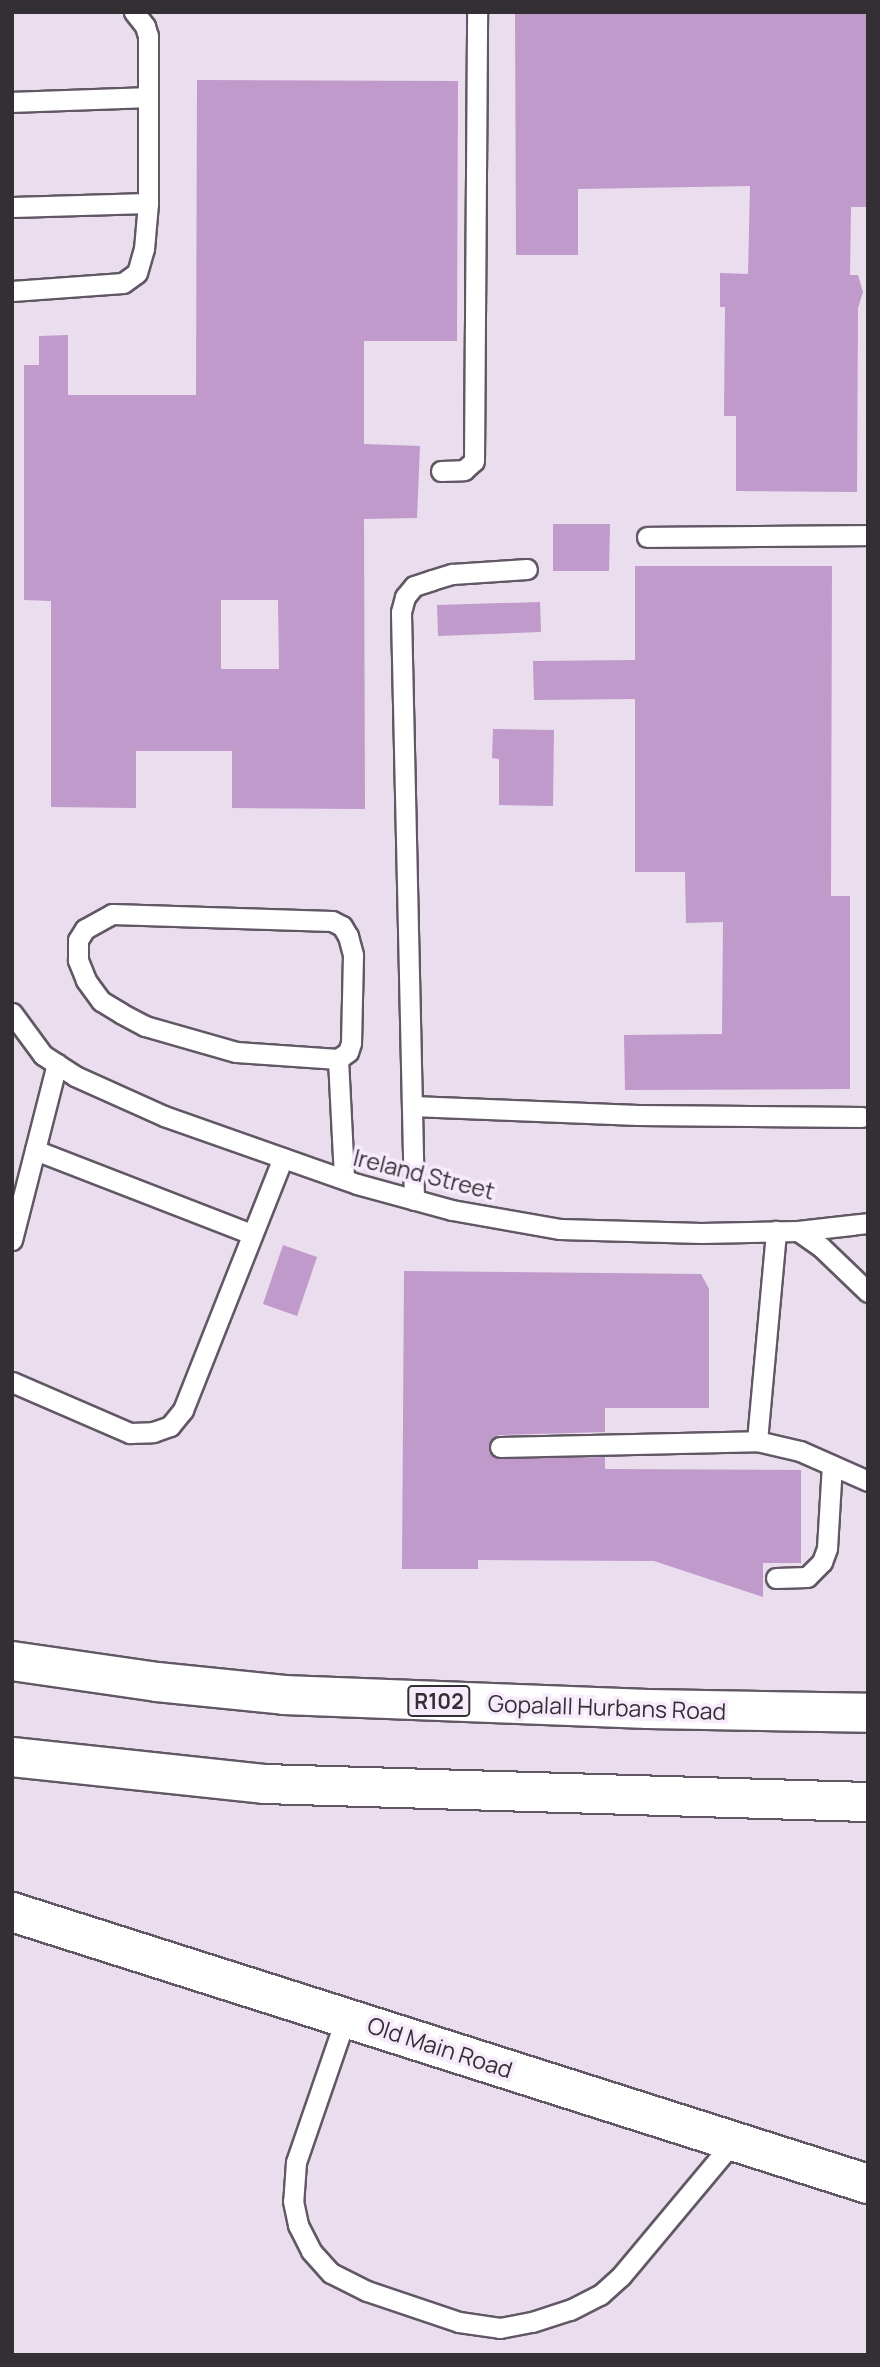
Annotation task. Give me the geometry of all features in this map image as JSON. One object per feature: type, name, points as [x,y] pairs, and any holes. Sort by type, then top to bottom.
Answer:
[{"type":"main road","name":"Gopalall Hurbans Road","points":[[12,1661],[157,1682],[284,1695],[648,1709],[868,1713]]},
{"type":"main road","points":[[12,1757],[264,1784],[868,1802]]},
{"type":"main road","name":"Old Main Road","points":[[12,1912],[868,2184]]},
{"type":"lane","points":[[12,291],[123,283],[132,278],[144,249],[148,203],[148,37],[145,26],[134,12]]},
{"type":"lane","points":[[441,471],[464,470],[474,461],[477,12]]},
{"type":"lane","points":[[12,102],[148,97]]},
{"type":"lane","points":[[12,207],[148,203]]},
{"type":"lane","points":[[646,537],[868,535]]},
{"type":"lane","points":[[414,1200],[401,612],[405,597],[414,586],[452,574],[527,569]]},
{"type":"lane","points":[[112,914],[332,921],[342,926],[348,936],[353,956],[351,1043],[345,1056],[338,1059],[236,1052],[145,1026],[101,1001],[86,980],[78,960],[78,940],[85,929],[112,914]]},
{"type":"lane","name":"Ireland Street","points":[[12,1013],[19,1036],[43,1055],[75,1076],[164,1116],[344,1179],[452,1210],[560,1229],[701,1233],[798,1231],[868,1223]]},
{"type":"lane","points":[[338,1059],[344,1179]]},
{"type":"lane","points":[[12,1240],[57,1064]]},
{"type":"lane","points":[[412,1106],[638,1115],[862,1117]]},
{"type":"lane","points":[[35,1150],[252,1234]]},
{"type":"lane","points":[[12,1382],[130,1433],[153,1432],[170,1426],[183,1410],[283,1158]]},
{"type":"lane","points":[[757,1441],[776,1231]]},
{"type":"lane","points":[[798,1231],[821,1247],[868,1292]]},
{"type":"lane","points":[[500,1447],[757,1441],[800,1451],[868,1481]]},
{"type":"lane","points":[[776,1578],[807,1577],[822,1562],[827,1548],[832,1465]]},
{"type":"lane","points":[[346,2017],[296,2162],[293,2200],[298,2225],[310,2251],[331,2273],[367,2291],[459,2322],[499,2328],[532,2322],[570,2310],[600,2295],[621,2276],[734,2141]]},
{"type":"building","points":[[515,12],[868,12],[868,207],[851,207],[850,275],[858,275],[863,292],[858,308],[857,492],[736,491],[736,416],[724,416],[725,307],[720,307],[720,273],[748,274],[750,186],[578,189],[578,255],[516,255]]},
{"type":"building","points":[[197,80],[458,81],[457,341],[364,341],[364,444],[420,446],[417,518],[364,519],[365,809],[232,808],[232,751],[136,751],[136,808],[51,807],[51,601],[24,600],[24,365],[39,365],[39,336],[68,335],[68,395],[196,395]],"holes":[[[221,600],[278,600],[279,669],[221,669]]]},
{"type":"building","points":[[553,524],[610,524],[609,571],[553,571]]},
{"type":"building","points":[[635,566],[832,566],[831,896],[850,896],[850,1089],[625,1090],[624,1035],[722,1034],[723,922],[686,923],[685,872],[635,872],[635,699],[534,700],[533,661],[635,660]]},
{"type":"building","points":[[540,602],[541,632],[438,636],[437,605]]},
{"type":"building","points":[[493,729],[554,730],[553,806],[499,805],[499,759],[492,758]]},
{"type":"building","points":[[283,1245],[317,1257],[297,1316],[263,1304]]},
{"type":"building","points":[[404,1271],[701,1274],[709,1289],[709,1408],[605,1408],[605,1432],[499,1435],[490,1441],[489,1453],[500,1459],[605,1457],[605,1469],[801,1470],[801,1563],[763,1563],[763,1597],[654,1561],[478,1560],[478,1569],[402,1569]]}]
